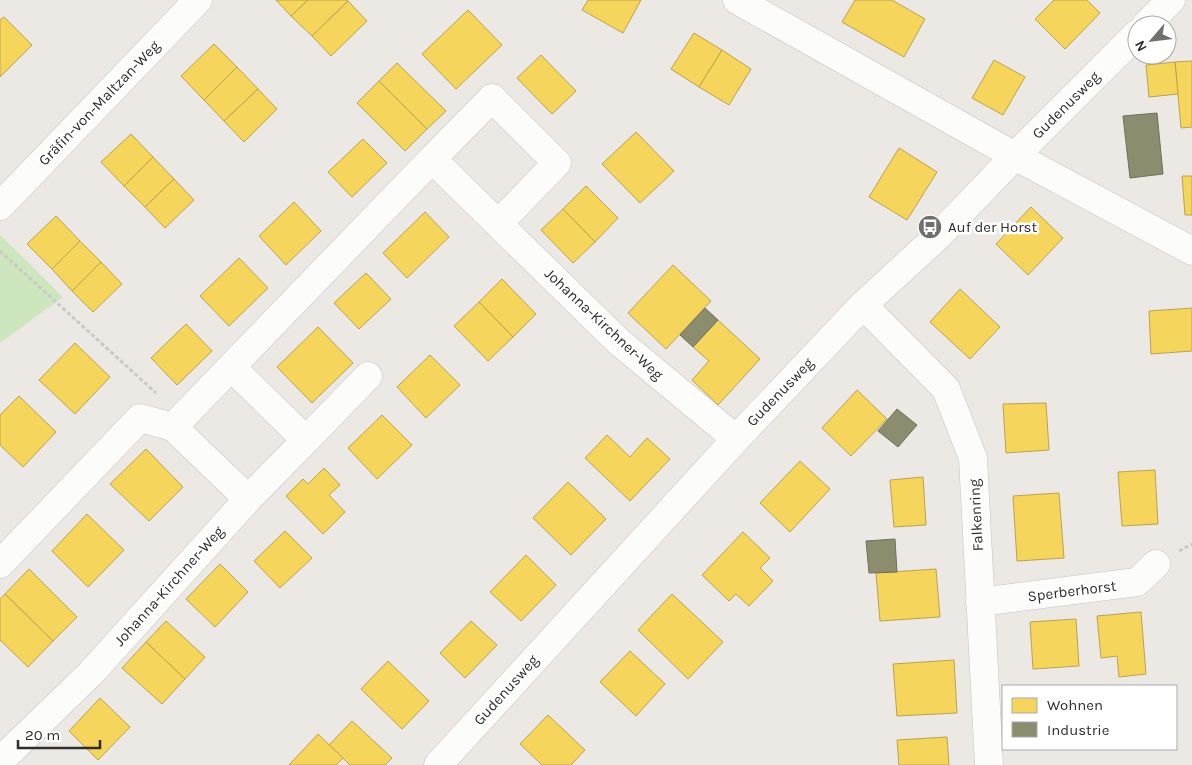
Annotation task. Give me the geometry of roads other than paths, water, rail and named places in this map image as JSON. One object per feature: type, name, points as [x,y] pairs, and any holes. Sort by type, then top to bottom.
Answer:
[{"type":"street","name":"Gräfin-von-Maltzan-Weg","points":[[0,206],[198,0]]},
{"type":"street","points":[[737,0],[1015,156],[1192,251]]},
{"type":"street","points":[[1156,15],[1171,0]]},
{"type":"street","name":"Gudenusweg","points":[[438,765],[736,439],[863,305],[938,236],[1127,44]]},
{"type":"street","points":[[178,422],[492,98],[557,162],[498,224]]},
{"type":"street","name":"Johanna-Kirchner-Weg","points":[[432,159],[618,341],[736,439]]},
{"type":"street","name":"Falkenring","points":[[863,305],[946,389],[974,458],[989,765]]},
{"type":"street","points":[[231,367],[306,440]]},
{"type":"street","name":"Johanna-Kirchner-Weg","points":[[0,761],[90,673],[248,499],[368,376]]},
{"type":"street","points":[[0,564],[140,418],[178,422],[248,499]]},
{"type":"street","name":"Sperberhorst","points":[[980,602],[1137,582],[1156,564]]},
{"type":"place","name":"Auf der Horst","points":[[930,227]]}]
